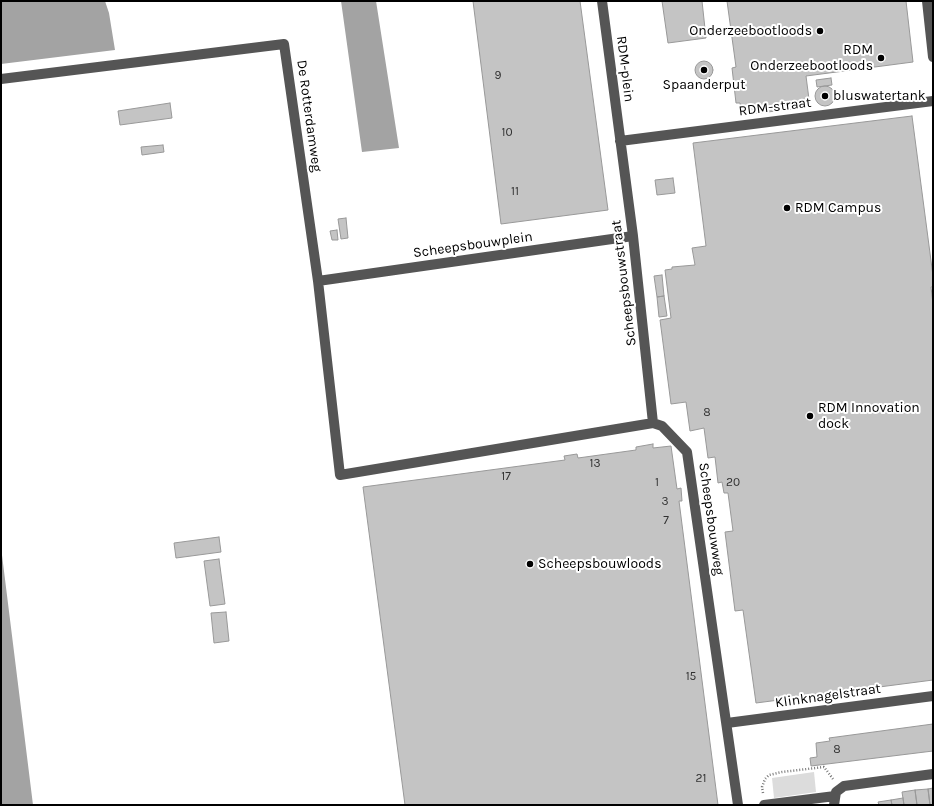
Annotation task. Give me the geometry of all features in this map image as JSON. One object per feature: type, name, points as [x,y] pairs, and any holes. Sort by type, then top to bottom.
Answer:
[{"type":"street","name":"RDM-plein","points":[[602,1],[620,141]]},
{"type":"street","points":[[926,1],[933,57]]},
{"type":"street","name":"De Rotterdamweg","points":[[1,79],[284,44],[318,281],[340,474],[654,423]]},
{"type":"street","name":"RDM-straat","points":[[620,141],[933,102]]},
{"type":"street","name":"Scheepsbouwstraat","points":[[620,141],[654,423]]},
{"type":"street","name":"Scheepsbouwplein","points":[[318,281],[632,236]]},
{"type":"street","name":"Scheepsbouwweg","points":[[654,423],[662,426],[687,452],[738,805]]},
{"type":"street","name":"Klinknagelstraat","points":[[727,723],[933,696]]},
{"type":"street","points":[[764,804],[836,796],[933,774]]},
{"type":"path","points":[[764,804],[762,787],[765,779],[769,775],[824,767],[836,796]]},
{"type":"shaded area","points":[[1,1],[105,1],[109,13],[115,50],[1,64]]},
{"type":"shaded area","points":[[341,1],[376,1],[399,148],[362,152]]},
{"type":"shaded area","points":[[1,547],[33,805],[1,805]]},
{"type":"shaded area","points":[[814,772],[816,792],[774,798],[772,778]]},
{"type":"building","points":[[473,1],[580,1],[608,210],[501,224]]},
{"type":"building","points":[[662,1],[702,1],[706,38],[668,43]]},
{"type":"building","name":"Onderzeebootloods","points":[[727,1],[906,1],[913,62],[806,76],[810,107],[742,115],[740,103],[736,103],[732,68],[736,67]]},
{"type":"building","name":"Spaanderput","points":[[704,61],[710,64],[713,70],[710,76],[704,79],[698,76],[695,70],[698,64]]},
{"type":"building","points":[[831,78],[832,85],[817,87],[816,80]]},
{"type":"building","name":"bluswatertank","points":[[825,86],[832,89],[835,96],[832,103],[825,106],[818,103],[815,96],[818,89]]},
{"type":"building","points":[[170,103],[172,118],[120,125],[118,111]]},
{"type":"building","name":"RDM Campus","points":[[912,116],[933,276],[933,287],[931,287],[933,304],[933,680],[756,703],[743,610],[735,611],[725,532],[733,531],[728,493],[724,493],[722,482],[718,483],[715,457],[708,458],[704,428],[690,431],[686,402],[671,404],[660,320],[671,318],[665,270],[672,269],[672,267],[695,265],[692,248],[706,246],[693,143]]},
{"type":"building","points":[[163,145],[164,152],[142,155],[141,147]]},
{"type":"building","points":[[673,178],[675,193],[657,195],[655,180]]},
{"type":"building","points":[[346,218],[348,238],[341,239],[338,219]]},
{"type":"building","points":[[337,230],[338,240],[332,240],[330,231]]},
{"type":"building","points":[[662,275],[664,296],[657,297],[654,276]]},
{"type":"building","points":[[664,296],[667,316],[659,317],[657,297]]},
{"type":"building","name":"Scheepsbouwloods","points":[[653,444],[653,448],[671,446],[677,489],[681,488],[682,501],[679,501],[718,805],[405,805],[363,487],[565,460],[564,456],[577,454],[578,458],[636,450],[636,447]]},
{"type":"building","points":[[219,537],[221,552],[176,558],[174,543]]},
{"type":"building","points":[[219,559],[225,604],[210,606],[204,561]]},
{"type":"building","points":[[226,612],[229,641],[214,643],[211,613]]},
{"type":"building","points":[[933,724],[933,751],[811,766],[810,758],[817,757],[816,743],[830,741],[829,738]]},
{"type":"building","points":[[933,788],[933,805],[930,805],[928,789]]},
{"type":"building","points":[[928,789],[930,805],[917,805],[915,790]]},
{"type":"building","points":[[915,790],[917,805],[904,805],[902,792]]},
{"type":"building","points":[[903,798],[904,805],[892,805],[891,800]]},
{"type":"building","points":[[891,800],[892,805],[879,805],[878,802]]},
{"type":"place","name":"Onderzeebootloods","points":[[820,31]]},
{"type":"place","name":"RDM Onderzeebootloods","points":[[881,58]]},
{"type":"place","name":"Spaanderput","points":[[704,70]]},
{"type":"place","name":"bluswatertank","points":[[825,96]]},
{"type":"place","name":"RDM Campus","points":[[787,208]]},
{"type":"place","name":"RDM Innovation dock","points":[[810,416]]},
{"type":"place","name":"Scheepsbouwloods","points":[[530,564]]}]
